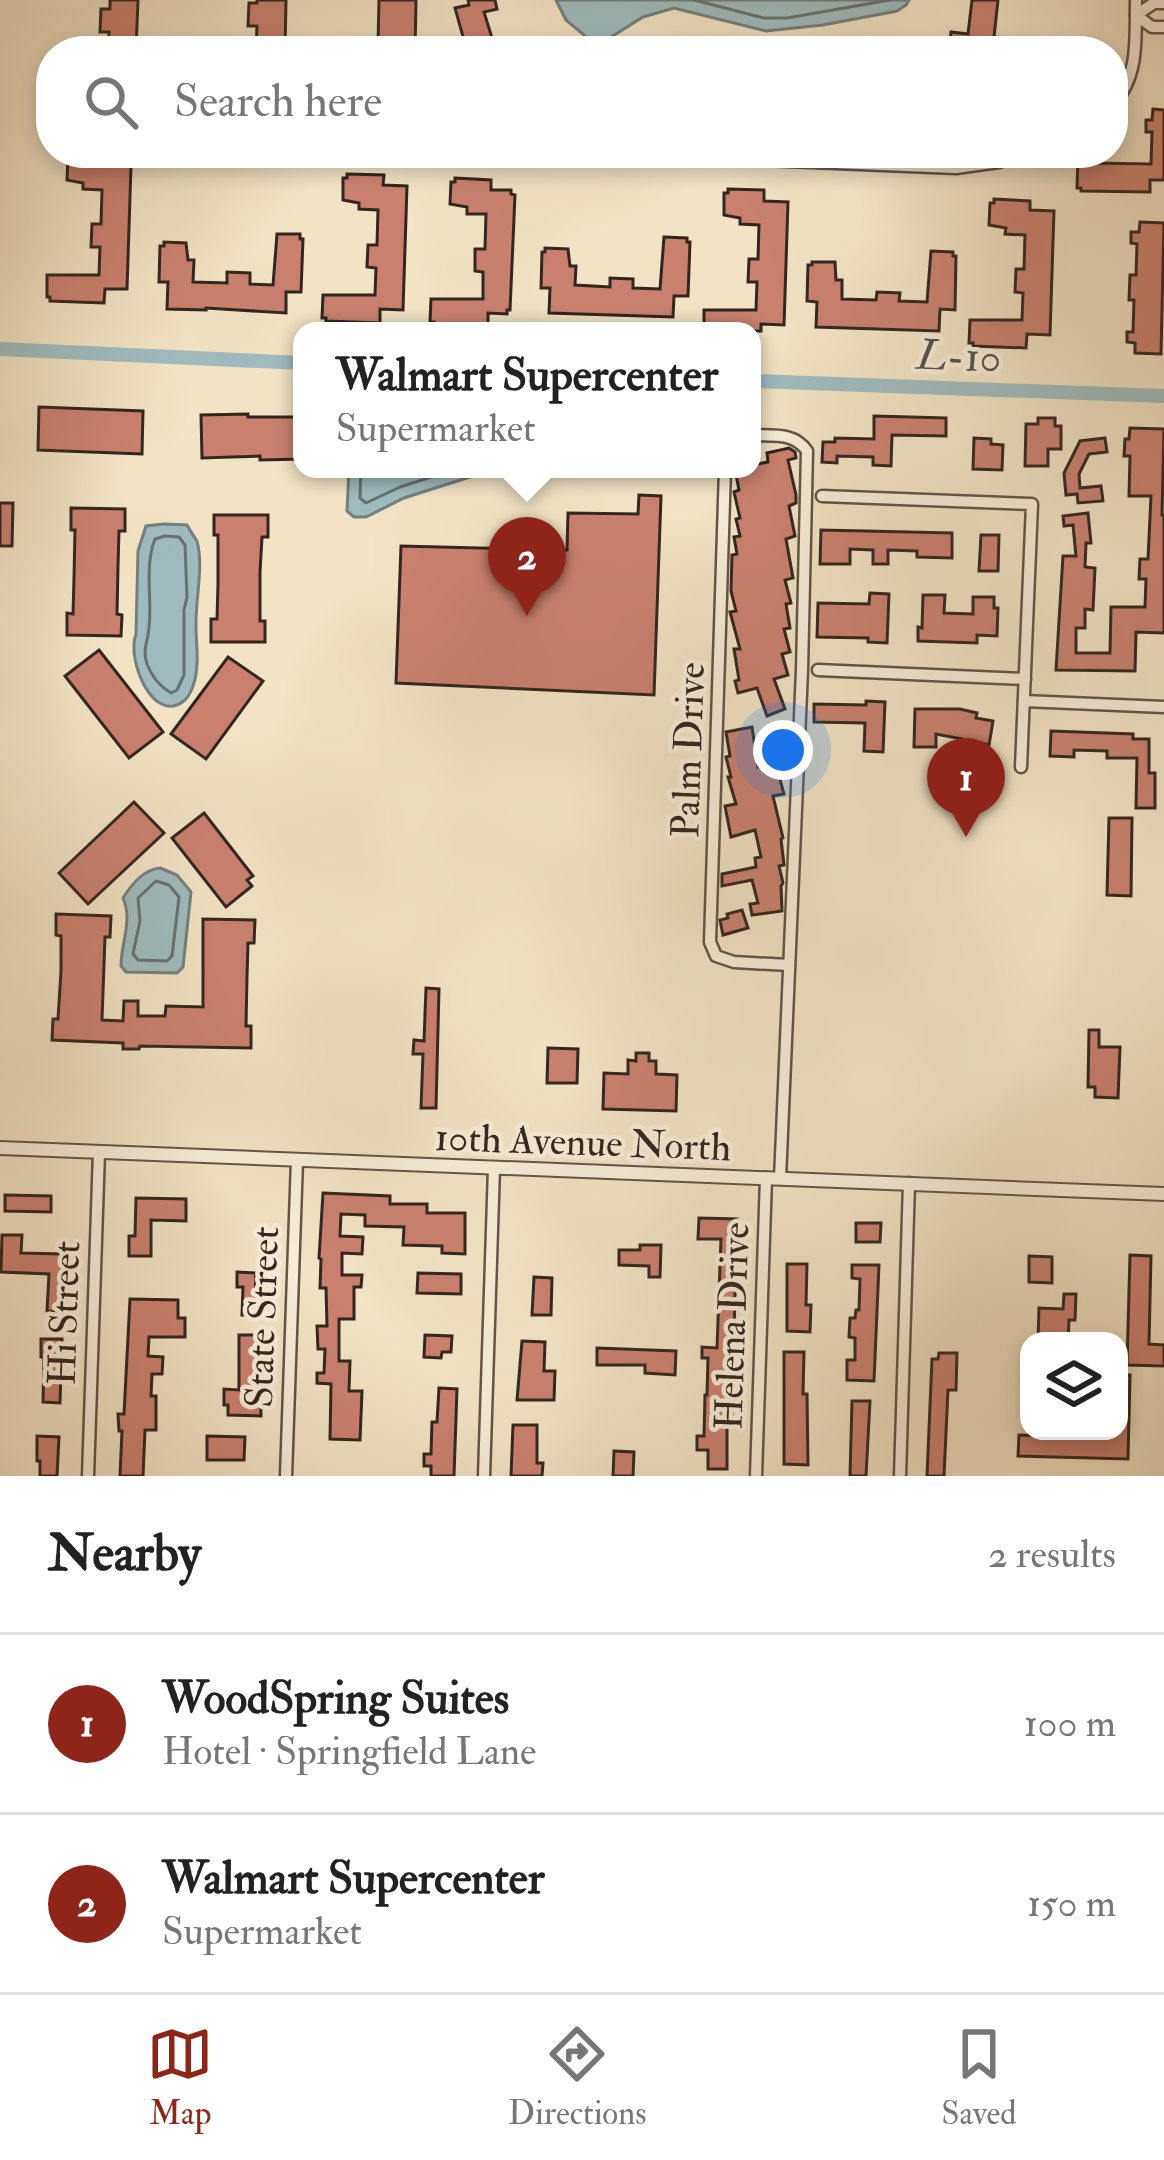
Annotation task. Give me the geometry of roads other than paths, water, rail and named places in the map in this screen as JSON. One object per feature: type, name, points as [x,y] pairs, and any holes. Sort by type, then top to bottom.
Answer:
[{"type":"street","points":[[1128,83],[1133,71],[1136,0]]},
{"type":"street","points":[[1136,16],[1154,3],[1164,3]]},
{"type":"street","points":[[1136,16],[1152,27],[1164,27]]},
{"type":"street","points":[[761,435],[787,436],[800,441],[807,452],[789,965],[773,1179]]},
{"type":"street","name":"Palm Drive","points":[[725,478],[710,942],[716,956],[734,962],[789,965]]},
{"type":"street","points":[[822,496],[1032,504],[1022,767]]},
{"type":"street","points":[[818,670],[1025,679]]},
{"type":"street","points":[[1024,701],[1164,707]]},
{"type":"street","name":"10th Avenue North","points":[[0,1148],[1164,1194]]},
{"type":"street","name":"Hi Street","points":[[88,1476],[99,1152]]},
{"type":"street","name":"State Street","points":[[286,1476],[297,1160]]},
{"type":"street","points":[[484,1476],[494,1168]]},
{"type":"street","name":"Helena Drive","points":[[756,1476],[773,1179]]},
{"type":"street","points":[[899,1476],[909,1183]]},
{"type":"water","points":[[556,0],[909,0],[897,11],[766,31],[674,8],[643,17],[613,36],[585,36],[566,20]]},
{"type":"water","points":[[349,478],[467,478],[404,498],[366,517],[354,517],[347,511]]},
{"type":"water","points":[[187,525],[197,541],[200,562],[195,677],[185,700],[174,706],[163,705],[145,687],[134,645],[138,551],[146,526]]},
{"type":"water","points":[[160,868],[177,875],[191,892],[183,967],[177,973],[126,972],[121,966],[127,923],[123,898],[143,875]]},
{"type":"waterway","name":"L-10","points":[[0,349],[293,363]]},
{"type":"waterway","name":"L-10","points":[[761,381],[1164,396]]},
{"type":"place","name":"Walmart Supercenter","points":[[527,616]]},
{"type":"place","name":"WoodSpring Suites","points":[[966,837]]}]
